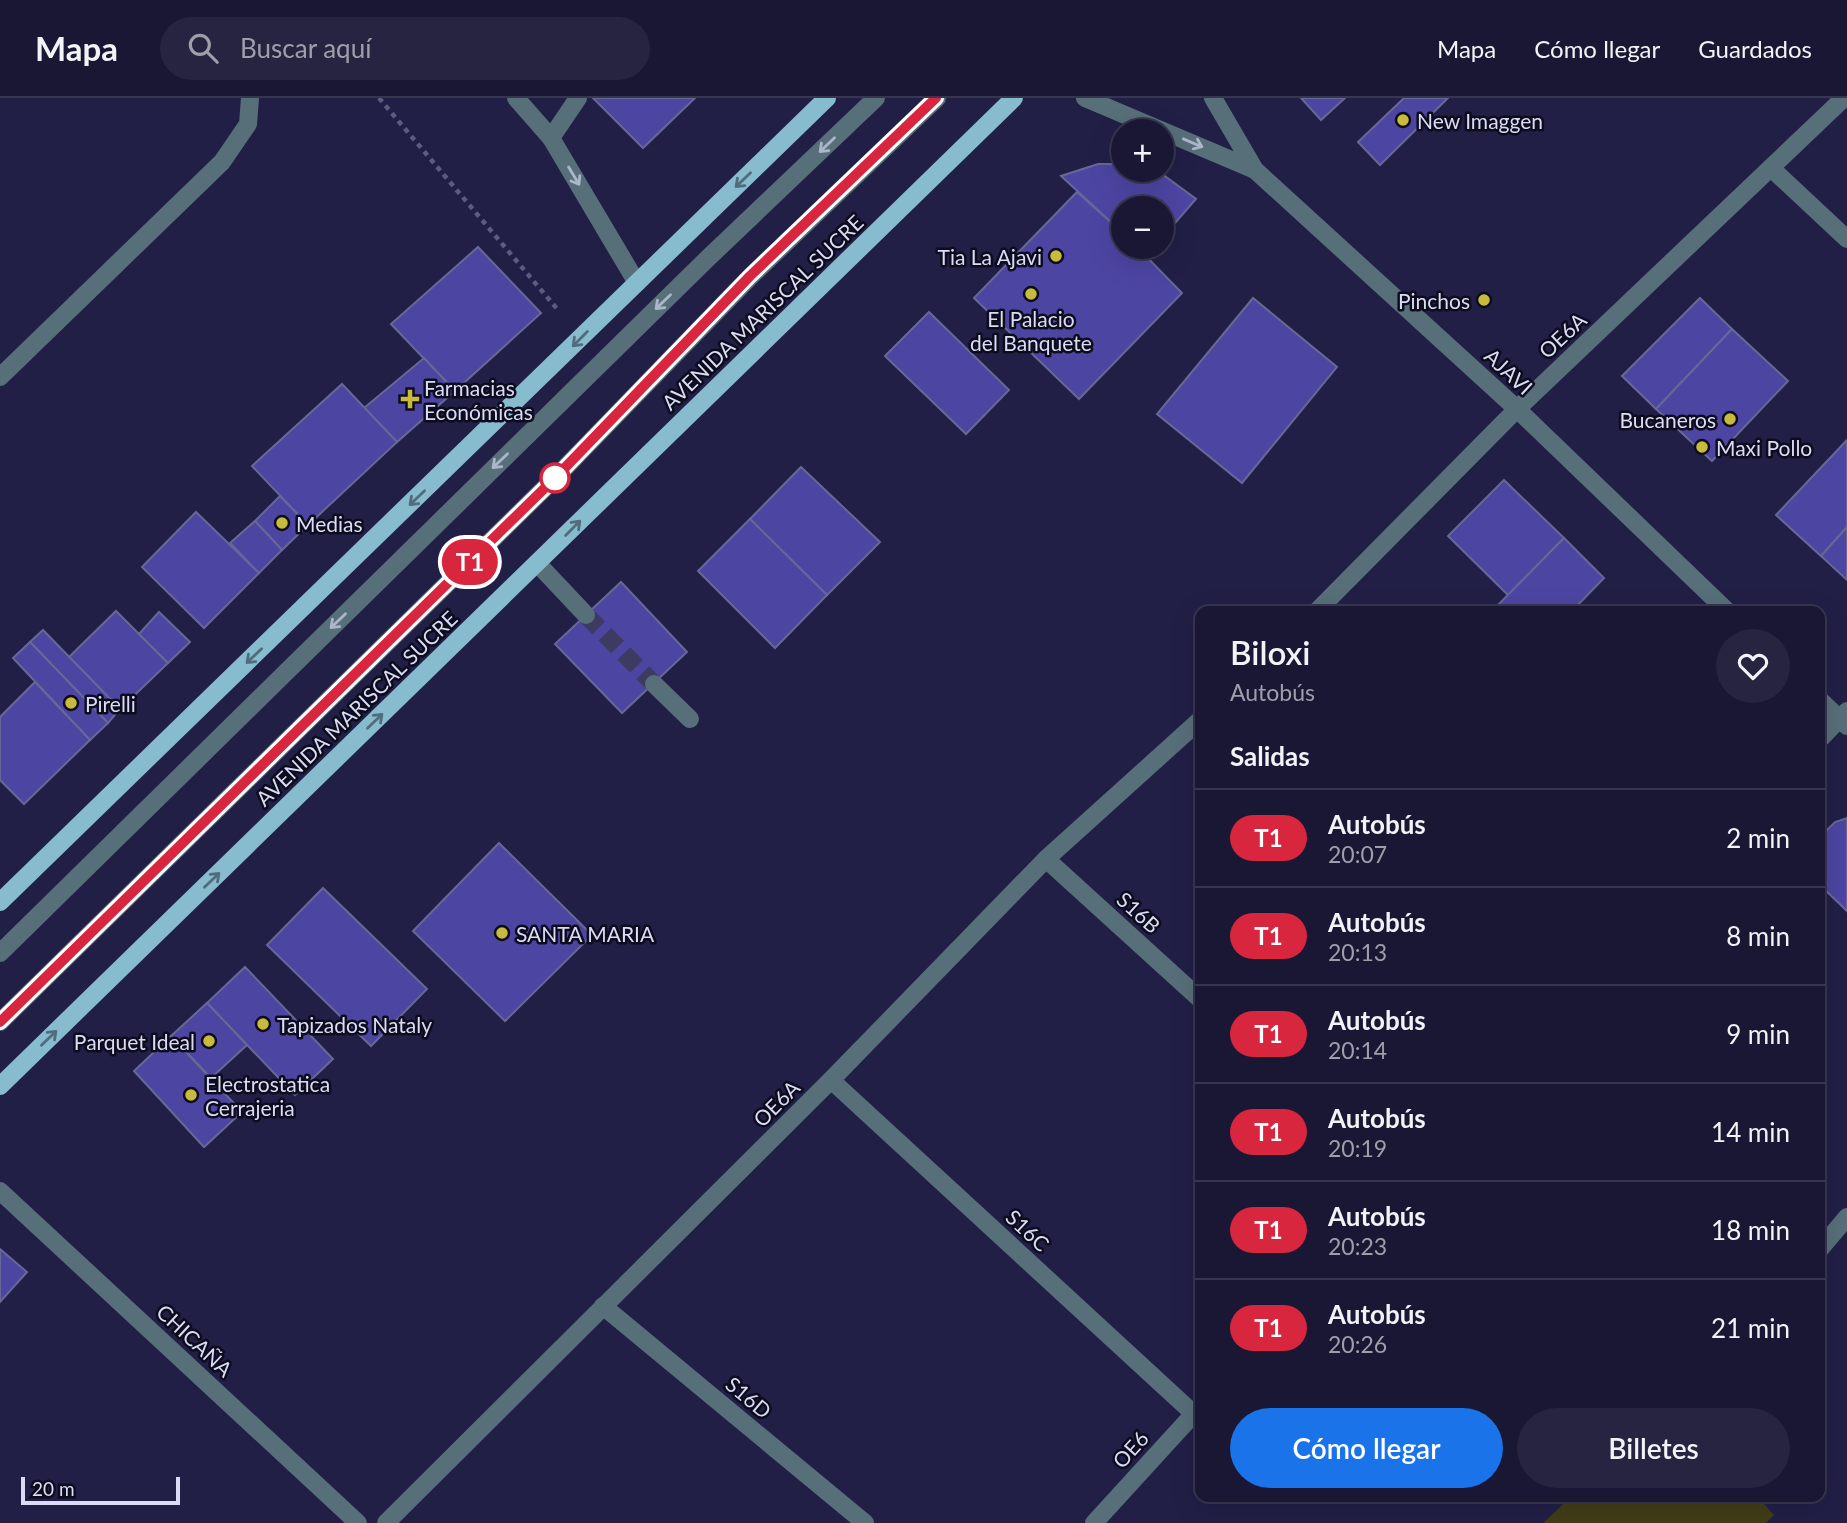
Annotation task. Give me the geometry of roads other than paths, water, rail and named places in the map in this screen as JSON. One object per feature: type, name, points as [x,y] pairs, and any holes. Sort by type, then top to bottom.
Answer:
[{"type":"main road","name":"AVENIDA MARISCAL SUCRE","points":[[0,1086],[1014,98]]},
{"type":"main road","points":[[0,902],[637,283],[821,99]]},
{"type":"street","points":[[0,377],[222,162],[247,124],[250,98]]},
{"type":"street","points":[[516,98],[551,138],[637,283]]},
{"type":"street","points":[[551,138],[578,98]]},
{"type":"street","points":[[0,953],[687,279],[876,98]]},
{"type":"street","points":[[0,1022],[555,478],[750,276],[937,98]]},
{"type":"street","name":"AJAVI","points":[[1085,98],[1255,170]]},
{"type":"street","name":"AJAVI","points":[[1213,98],[1255,170],[1517,409],[1722,606]]},
{"type":"street","name":"OE6A","points":[[1322,606],[1517,409],[1844,98]]},
{"type":"street","points":[[1771,168],[1847,239]]},
{"type":"street","points":[[537,564],[586,615]]},
{"type":"street","points":[[654,684],[690,719]]},
{"type":"street","points":[[1825,704],[1844,718],[1825,735]]},
{"type":"street","name":"OE6A","points":[[386,1523],[831,1080],[1046,859],[1195,725]]},
{"type":"street","name":"S16B","points":[[1046,859],[1195,994]]},
{"type":"street","name":"S16C","points":[[831,1080],[1195,1408]]},
{"type":"street","name":"CHICAÑA","points":[[0,1191],[358,1523]]},
{"type":"street","points":[[1825,1244],[1844,1226]]},
{"type":"street","name":"S16D","points":[[603,1306],[865,1523]]},
{"type":"street","name":"OE6","points":[[1094,1523],[1195,1412]]},
{"type":"tunnel","points":[[586,615],[654,684]]},
{"type":"place","name":"New Imaggen","points":[[1403,120]]},
{"type":"place","name":"Tia La Ajavi","points":[[1056,256]]},
{"type":"place","name":"El Palacio del Banquete","points":[[1031,294]]},
{"type":"place","name":"Pinchos","points":[[1484,300]]},
{"type":"place","name":"Farmacias Económicas","points":[[410,399]]},
{"type":"place","name":"Bucaneros","points":[[1730,419]]},
{"type":"place","name":"Maxi Pollo","points":[[1702,447]]},
{"type":"place","name":"Medias","points":[[282,523]]},
{"type":"place","name":"Pirelli","points":[[71,703]]},
{"type":"place","name":"SANTA MARIA","points":[[502,933]]},
{"type":"place","name":"Tapizados Nataly","points":[[263,1024]]},
{"type":"place","name":"Parquet Ideal","points":[[209,1041]]},
{"type":"place","name":"Electrostatica Cerrajeria","points":[[191,1095]]}]
